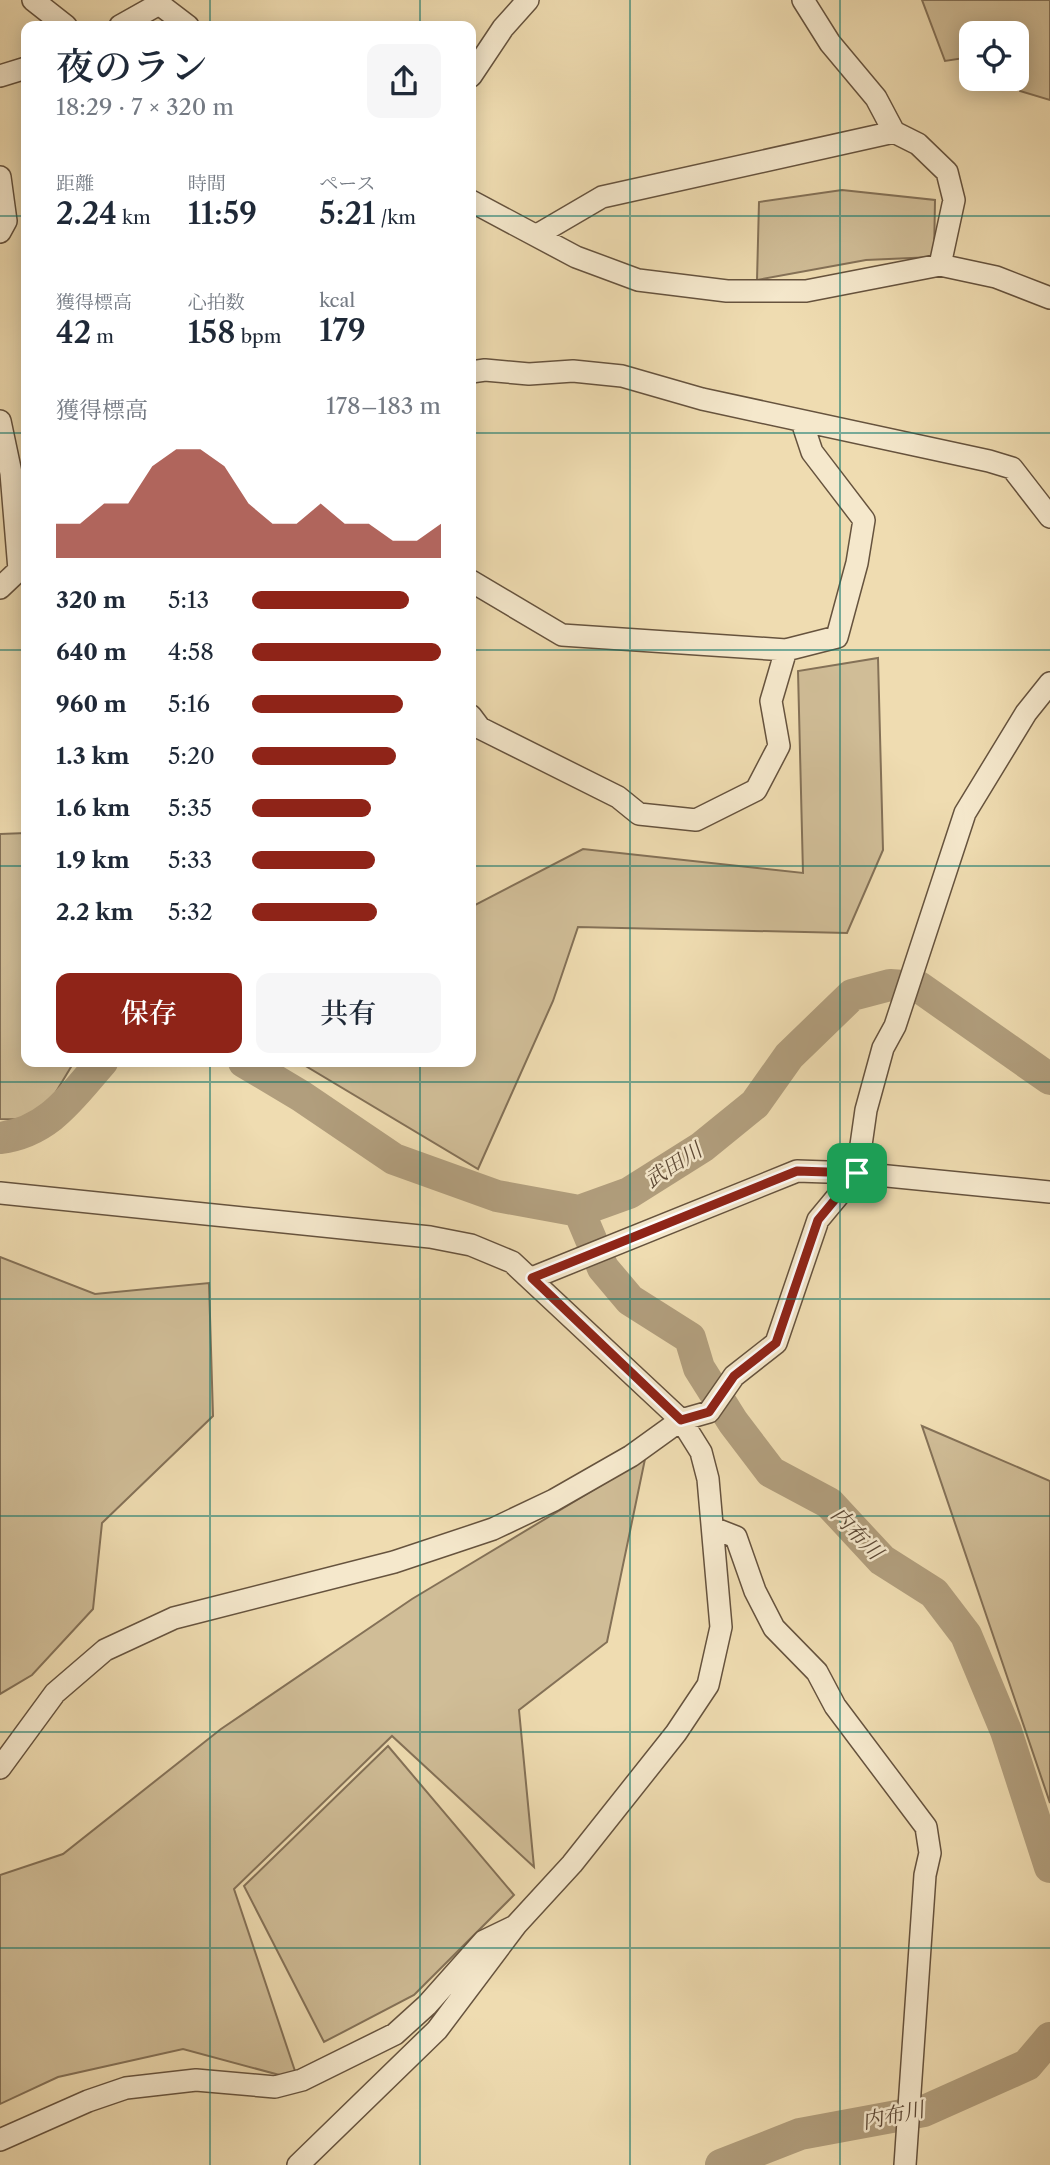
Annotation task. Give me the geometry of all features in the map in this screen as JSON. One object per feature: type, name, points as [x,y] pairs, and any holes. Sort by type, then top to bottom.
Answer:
[{"type":"street","points":[[33,0],[60,21]]},
{"type":"street","points":[[803,0],[830,43],[876,98],[894,132],[918,144],[947,172],[954,200],[940,265]]},
{"type":"street","points":[[128,21],[160,2],[182,21]]},
{"type":"street","points":[[476,67],[516,4]]},
{"type":"street","points":[[0,76],[21,70]]},
{"type":"street","points":[[537,235],[602,197],[894,132]]},
{"type":"street","points":[[0,177],[6,221],[0,232]]},
{"type":"street","points":[[476,204],[576,257],[638,280],[727,291],[806,291],[940,265],[996,277],[1049,296]]},
{"type":"street","points":[[476,371],[529,374],[573,371],[621,376],[702,399],[802,422],[950,451],[1012,468],[1050,517]]},
{"type":"street","points":[[0,421],[11,473],[19,570],[0,588]]},
{"type":"street","points":[[476,584],[562,635],[786,650],[837,637],[857,563],[864,520],[812,453],[802,422]]},
{"type":"street","points":[[476,723],[480,728],[618,797],[639,814],[696,820],[756,790],[779,746],[771,701],[786,650]]},
{"type":"street","points":[[0,1768],[55,1693],[105,1650],[174,1619],[394,1562],[493,1529],[554,1500],[631,1456],[681,1420],[709,1412],[734,1376],[776,1343],[818,1220],[857,1173],[866,1110],[883,1048],[895,1026],[965,813],[1020,723],[1050,682]]},
{"type":"street","points":[[542,1274],[797,1171],[857,1173],[1050,1192]]},
{"type":"street","points":[[0,1193],[430,1237],[495,1253],[542,1274],[681,1420],[701,1452],[708,1479],[721,1627],[708,1685],[676,1733],[572,1864],[516,1925],[437,2030],[298,2165]]},
{"type":"street","points":[[713,1528],[736,1537],[755,1591],[774,1628],[817,1672],[835,1706],[926,1827],[930,1853],[925,1875],[909,2144],[905,2165]]},
{"type":"street","points":[[0,2140],[88,2101],[126,2088],[196,2080],[275,2087],[302,2080],[395,2034],[427,2005],[484,1941],[516,1925]]},
{"type":"shaded area","points":[[922,0],[1050,0],[1050,100],[1020,91],[1029,91],[1029,21],[959,21],[959,59],[945,61]]},
{"type":"shaded area","points":[[842,190],[935,200],[934,257],[866,260],[757,280],[759,202]]},
{"type":"shaded area","points":[[878,658],[883,850],[847,933],[578,927],[553,1001],[478,1169],[307,1067],[476,1067],[476,904],[583,849],[803,873],[798,671]]},
{"type":"shaded area","points":[[21,833],[21,1067],[71,1067],[39,1120],[0,1119],[0,834]]},
{"type":"shaded area","points":[[0,1257],[95,1294],[209,1283],[213,1416],[102,1523],[93,1609],[32,1675],[0,1694]]},
{"type":"shaded area","points":[[922,1426],[1050,1481],[1050,1803]]},
{"type":"shaded area","points":[[645,1459],[607,1642],[519,1710],[534,1867],[392,1736],[234,1889],[298,2080],[183,2049],[58,2077],[0,2104],[0,1875],[63,1854],[221,1729],[412,1599]]},
{"type":"shaded area","points":[[388,1746],[514,1895],[414,1995],[324,2042],[244,1886]]},
{"type":"waterway","name":"武田川","points":[[252,1067],[301,1096],[394,1159],[497,1196],[579,1211],[629,1193],[702,1147],[755,1104],[789,1056],[852,995],[890,985],[919,987],[1050,1079]]},
{"type":"waterway","name":"武田川","points":[[0,1138],[17,1134],[46,1120],[58,1111],[98,1067]]},
{"type":"waterway","name":"内布川","points":[[579,1211],[603,1268],[630,1300],[690,1338],[699,1368],[733,1422],[771,1472],[829,1503],[882,1560],[934,1593],[966,1635],[1006,1731],[1050,1867]]},
{"type":"waterway","name":"内布川","points":[[721,2165],[800,2134],[924,2111],[1027,2065],[1050,2038]]},
{"type":"route","points":[[797,1171],[857,1173],[818,1220],[776,1343],[734,1376],[709,1412],[681,1420],[532,1278],[775,1178],[797,1171]]}]
